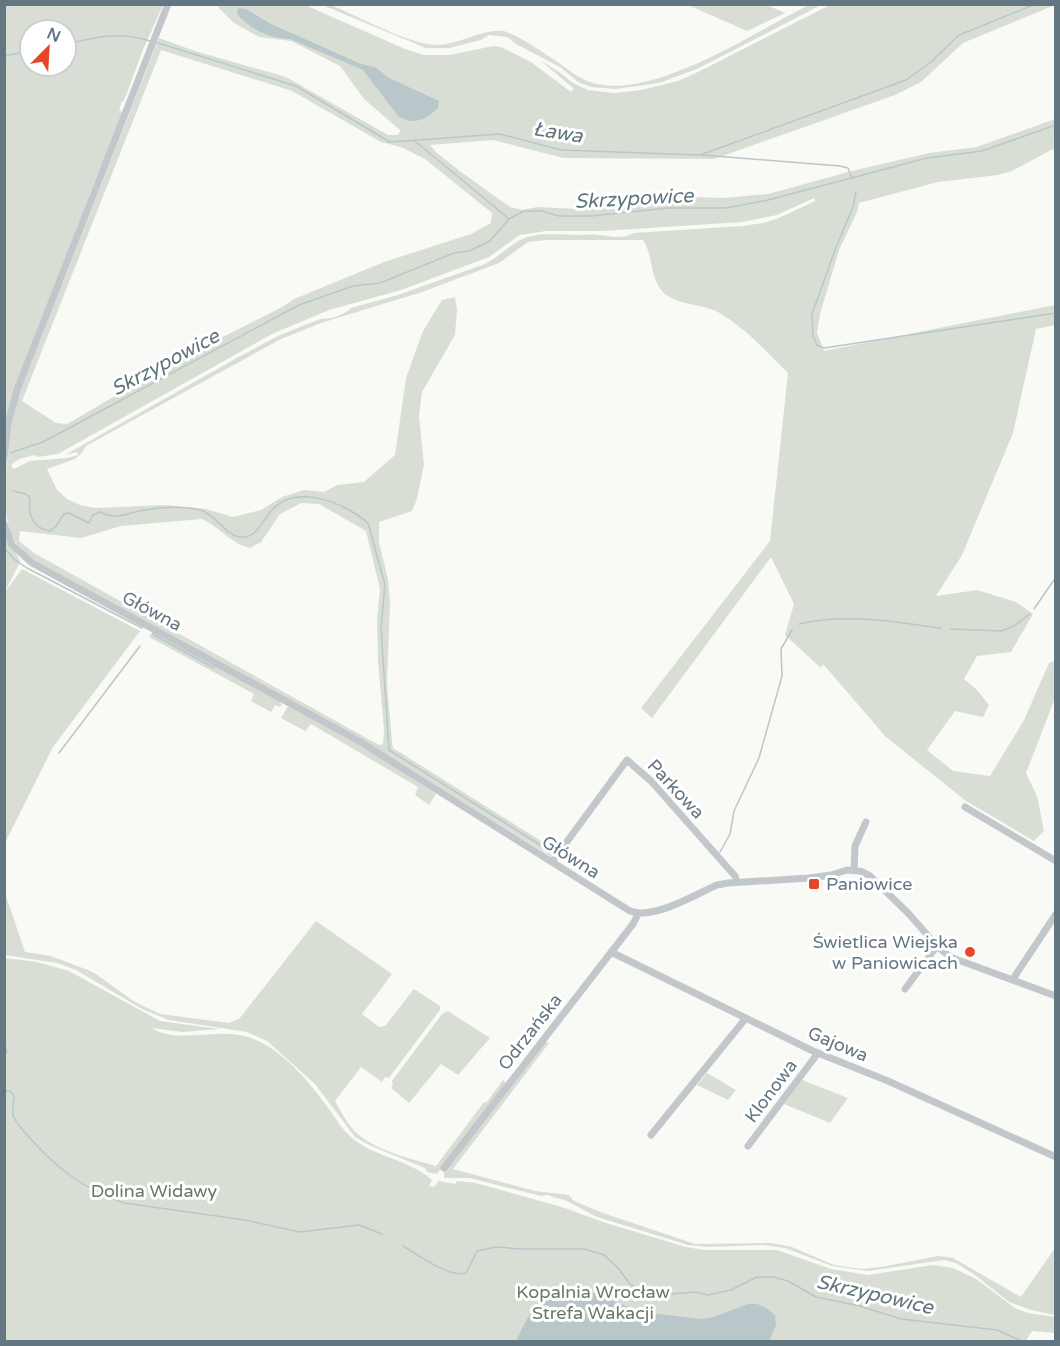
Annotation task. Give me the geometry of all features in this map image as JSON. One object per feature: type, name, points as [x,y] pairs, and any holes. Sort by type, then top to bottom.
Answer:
[{"type":"street","points":[[4,456],[8,423],[17,390],[168,4]]},
{"type":"street","name":"Główna","points":[[4,524],[8,536],[19,553],[32,563],[369,747],[624,908],[638,914]]},
{"type":"street","name":"Parkowa","points":[[552,862],[627,760],[658,789],[735,876],[737,882]]},
{"type":"street","points":[[964,807],[1056,861]]},
{"type":"street","points":[[854,870],[855,846],[866,822]]},
{"type":"street","points":[[638,914],[653,913],[717,885],[820,877],[854,870],[870,876],[908,913],[937,946],[953,958],[1056,996]]},
{"type":"street","name":"Odrzańska","points":[[444,1168],[633,924],[638,914]]},
{"type":"street","points":[[1013,979],[1056,914]]},
{"type":"street","points":[[905,989],[937,946]]},
{"type":"street","name":"Gajowa","points":[[611,952],[818,1053],[888,1081],[1056,1157]]},
{"type":"street","points":[[651,1135],[746,1018]]},
{"type":"street","name":"Klonowa","points":[[748,1146],[818,1053]]},
{"type":"green space","points":[[4,5],[163,5],[124,101],[122,101],[119,110],[123,113],[12,397],[17,399],[159,38],[195,51],[286,77],[388,135],[397,135],[401,131],[364,99],[340,66],[291,41],[259,37],[234,23],[218,5],[305,5],[405,49],[424,55],[450,55],[493,46],[501,47],[531,62],[571,92],[574,89],[540,60],[573,83],[588,90],[614,93],[641,90],[678,81],[830,5],[1055,5],[963,43],[921,82],[895,95],[714,159],[563,158],[493,140],[430,145],[461,172],[510,207],[523,210],[537,207],[579,209],[665,196],[723,198],[768,194],[929,153],[977,147],[1055,119],[1055,148],[1012,171],[998,175],[938,182],[859,203],[839,250],[820,314],[817,333],[824,351],[1055,305],[1055,325],[1036,329],[1013,433],[962,555],[936,596],[977,590],[1016,602],[1033,614],[1011,652],[977,656],[964,679],[989,705],[983,717],[955,711],[927,750],[953,771],[990,776],[1024,720],[1049,663],[1055,660],[1055,698],[1026,773],[1037,796],[1044,831],[1034,841],[966,801],[886,737],[823,664],[821,668],[785,635],[794,604],[771,557],[652,718],[641,708],[770,541],[788,373],[755,340],[728,318],[712,309],[681,302],[667,296],[655,279],[643,240],[528,242],[499,263],[422,292],[321,323],[281,339],[86,446],[75,459],[47,469],[57,490],[67,499],[80,505],[95,508],[165,505],[206,509],[233,517],[261,510],[282,497],[304,490],[324,492],[337,485],[364,482],[395,455],[406,378],[423,331],[442,300],[455,297],[457,309],[455,335],[422,392],[419,416],[424,464],[417,499],[412,511],[379,522],[379,543],[388,579],[390,602],[387,683],[393,748],[557,851],[552,857],[378,749],[34,562],[19,548],[8,525],[6,459],[4,459]],"holes":[[[161,50],[292,91],[381,142],[401,147],[425,159],[492,213],[491,223],[471,234],[384,262],[294,299],[177,360],[67,424],[56,423],[22,401]],[[814,198],[815,201],[779,218],[742,226],[634,233],[620,237],[550,234],[525,238],[485,264],[398,295],[351,308],[341,315],[320,319],[278,336],[65,455],[77,452],[78,455],[30,461],[14,469],[11,466],[25,457],[58,454],[272,334],[329,310],[401,290],[489,257],[520,235],[546,231],[603,231],[742,222],[777,215]],[[301,503],[319,504],[366,531],[380,589],[377,619],[383,744],[379,745],[34,553],[19,541],[20,531],[81,538],[121,526],[202,519],[237,543],[250,548],[261,542],[280,514]]]},
{"type":"green space","points":[[322,5],[331,5],[401,36],[429,44],[448,44],[488,32],[504,31],[518,37],[590,82],[614,86],[642,82],[671,74],[732,46],[809,5],[821,5],[697,69],[659,83],[616,89],[591,87],[578,82],[560,67],[507,37],[489,35],[481,40],[449,48],[426,48]]},
{"type":"green space","points":[[688,5],[767,5],[785,13],[747,31]]},
{"type":"green space","points":[[5,538],[20,562],[5,592]]},
{"type":"green space","points":[[22,569],[140,631],[53,747],[5,843],[5,592]]},
{"type":"green space","points":[[153,631],[280,701],[282,705],[280,707],[275,705],[271,712],[251,701],[254,694],[149,637]]},
{"type":"green space","points":[[288,706],[359,743],[436,794],[429,805],[415,795],[418,787],[311,724],[305,731],[281,718]]},
{"type":"green space","points":[[4,890],[25,952],[51,956],[93,972],[135,1002],[160,1014],[229,1023],[239,1019],[316,921],[392,974],[362,1014],[379,1027],[385,1026],[414,989],[440,1006],[440,1010],[389,1078],[385,1077],[382,1082],[361,1067],[335,1101],[356,1133],[387,1151],[436,1166],[484,1102],[486,1103],[503,1080],[506,1083],[437,1174],[427,1172],[425,1168],[355,1137],[315,1084],[267,1041],[247,1032],[169,1020],[142,1009],[76,970],[57,963],[5,955]]},
{"type":"green space","name":"Dolina Widawy","points":[[5,958],[37,962],[69,971],[160,1021],[220,1029],[182,1032],[152,1028],[162,1033],[239,1035],[262,1043],[283,1057],[302,1075],[351,1137],[371,1150],[423,1173],[432,1180],[429,1186],[434,1187],[439,1181],[455,1184],[457,1181],[476,1183],[565,1208],[686,1247],[704,1250],[777,1250],[831,1269],[868,1275],[933,1265],[953,1268],[976,1279],[1015,1308],[1028,1313],[1056,1317],[1055,1333],[1032,1331],[1025,1342],[5,1342]]},
{"type":"green space","points":[[448,1011],[490,1038],[458,1075],[441,1064],[409,1103],[391,1088],[392,1081],[442,1014]]},
{"type":"green space","points":[[544,1042],[549,1043],[453,1169],[535,1191],[569,1195],[574,1201],[603,1213],[695,1244],[771,1243],[792,1247],[834,1265],[861,1269],[938,1256],[953,1258],[1021,1297],[1055,1248],[1055,1315],[1009,1302],[975,1275],[956,1263],[944,1260],[868,1271],[832,1266],[785,1248],[763,1245],[707,1247],[688,1245],[597,1217],[567,1201],[547,1195],[541,1196],[470,1178],[444,1178],[444,1173]]},
{"type":"green space","points":[[707,1073],[736,1090],[728,1100],[697,1085]]},
{"type":"green space","points":[[802,1080],[848,1098],[830,1123],[784,1104]]},
{"type":"shaded area","points":[[238,8],[246,9],[269,23],[361,64],[375,67],[389,78],[439,101],[438,108],[419,120],[403,119],[398,116],[363,70],[290,39],[261,32],[248,25],[237,14]]},
{"type":"shaded area","points":[[565,1286],[584,1289],[633,1311],[701,1319],[714,1317],[748,1304],[757,1304],[775,1315],[776,1325],[769,1341],[516,1341],[529,1316],[541,1300],[548,1293]]},
{"type":"waterway","name":"Ława","points":[[155,42],[296,86],[390,142],[500,134],[561,150],[700,155],[906,80],[931,62],[959,35],[1036,4]]},
{"type":"waterway","name":"Ława","points":[[78,41],[118,36],[150,41]]},
{"type":"waterway","name":"Ława","points":[[4,56],[18,53]]},
{"type":"waterway","name":"Skrzypowice","points":[[10,453],[43,442],[299,305],[353,286],[380,283],[454,253],[469,251],[490,241],[509,219],[524,211],[542,211],[559,216],[591,216],[668,208],[726,208],[768,200],[927,158],[982,151],[1056,125]]},
{"type":"waterway","points":[[415,141],[508,218]]},
{"type":"waterway","points":[[703,155],[840,166],[848,168],[852,179]]},
{"type":"waterway","points":[[856,192],[853,207],[812,314],[813,337],[817,345],[824,348],[1056,313]]},
{"type":"waterway","points":[[13,491],[26,494],[30,498],[32,519],[39,527],[50,531],[64,514],[69,513],[89,523],[93,515],[100,512],[117,516],[152,509],[180,507],[206,512],[231,533],[242,537],[256,531],[272,510],[282,502],[307,497],[334,503],[358,516],[368,523],[385,585],[381,628],[389,750],[553,853]]},
{"type":"waterway","points":[[4,548],[15,560],[27,568],[142,628]]},
{"type":"waterway","points":[[1034,609],[1056,577]]},
{"type":"waterway","points":[[951,629],[1001,631],[1014,626],[1030,614]]},
{"type":"waterway","points":[[799,624],[852,619],[941,628]]},
{"type":"waterway","points":[[720,852],[730,834],[734,811],[759,758],[782,676],[781,649],[792,630]]},
{"type":"waterway","points":[[152,634],[214,668]]},
{"type":"waterway","points":[[59,753],[140,646]]},
{"type":"waterway","name":"Skrzypowice","points":[[4,1043],[7,1052],[4,1055]]},
{"type":"waterway","name":"Skrzypowice","points":[[4,1091],[10,1091],[14,1096],[14,1118],[39,1148],[72,1177],[110,1198],[124,1203],[245,1220],[300,1232],[359,1225],[382,1234]]},
{"type":"waterway","name":"Skrzypowice","points":[[403,1246],[434,1265],[459,1274],[466,1273],[477,1251],[496,1247],[584,1249],[604,1255],[630,1284],[644,1292],[660,1295],[695,1292],[708,1295],[731,1290],[757,1277],[773,1277],[788,1281],[816,1297],[860,1306],[901,1319],[997,1330],[1024,1342]]},
{"type":"place","name":"Paniowice","points":[[814,884]]},
{"type":"place","name":"Świetlica Wiejska w Paniowicach","points":[[970,952]]},
{"type":"park label","name":"Kopalnia Wrocław Strefa Wakacji","points":[[593,1302]]}]
